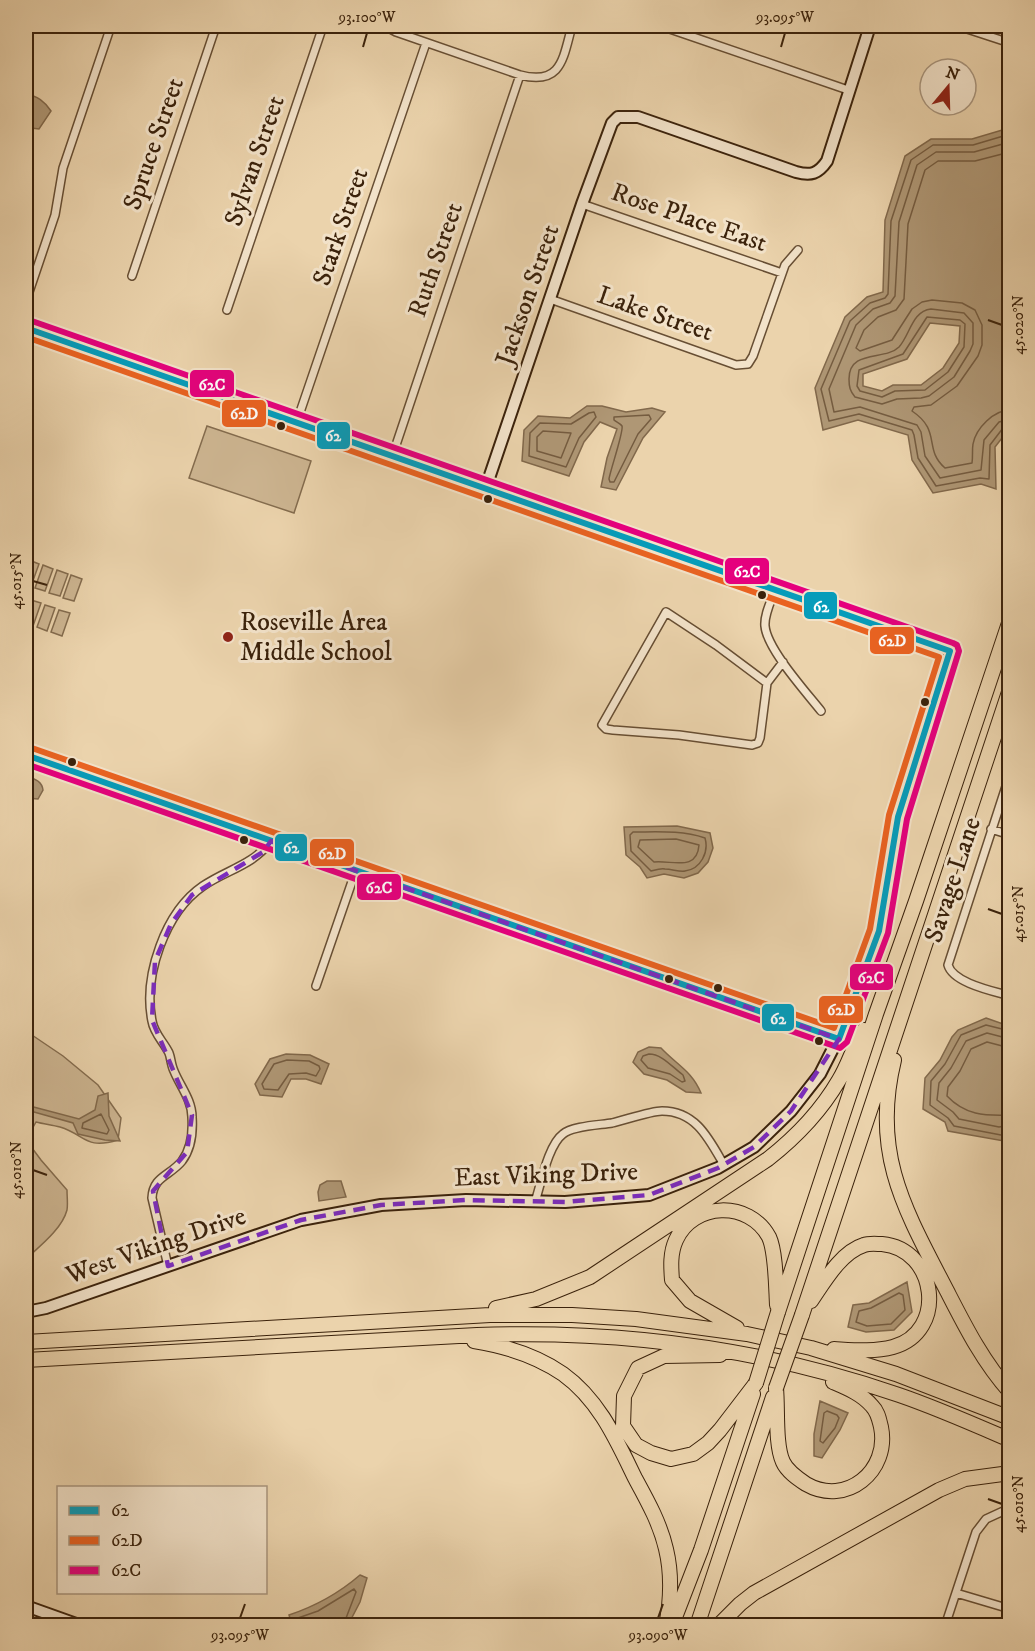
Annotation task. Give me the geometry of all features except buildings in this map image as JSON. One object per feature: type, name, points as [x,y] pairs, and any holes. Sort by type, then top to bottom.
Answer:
[{"type":"highway","points":[[672,1626],[701,1550],[876,1014],[916,902],[1010,620]]},
{"type":"highway","points":[[697,1626],[1010,689]]},
{"type":"highway","points":[[905,1002],[887,1110],[887,1131],[898,1191],[912,1224],[973,1341],[986,1362],[1010,1392]]},
{"type":"highway","points":[[406,1320],[513,1305],[555,1293],[590,1276],[768,1159],[794,1137],[831,1094],[859,1038],[876,1014]]},
{"type":"highway","points":[[747,1334],[690,1301],[672,1280],[672,1252],[676,1239],[692,1218],[714,1210],[725,1210],[739,1212],[758,1225],[768,1237],[773,1253],[778,1310]]},
{"type":"highway","points":[[802,1315],[831,1271],[844,1258],[864,1245],[900,1247],[914,1256],[928,1287],[929,1311],[922,1326],[911,1339],[895,1347],[882,1350],[811,1348]]},
{"type":"highway","points":[[26,1342],[510,1314],[572,1314],[653,1320],[747,1334],[811,1348],[896,1374],[1010,1418]]},
{"type":"highway","points":[[26,1360],[500,1334],[574,1335],[675,1342],[798,1366],[899,1395],[1010,1440]]},
{"type":"highway","points":[[415,1339],[475,1341],[525,1354],[563,1375],[586,1394],[610,1428],[661,1531],[666,1548],[670,1583],[666,1626]]},
{"type":"highway","points":[[740,1353],[664,1356],[638,1368],[624,1396],[623,1426],[636,1445],[651,1453],[671,1459],[693,1454],[720,1431],[755,1386]]},
{"type":"highway","points":[[776,1390],[779,1448],[783,1462],[793,1475],[814,1488],[829,1491],[852,1487],[872,1471],[881,1455],[883,1443],[878,1414],[871,1404],[861,1396],[798,1366]]},
{"type":"highway","points":[[718,1626],[754,1593],[939,1490],[965,1479],[1010,1473]]},
{"type":"street","points":[[26,301],[55,215],[63,168],[111,26]]},
{"type":"street","name":"Spruce Street","points":[[132,276],[216,26]]},
{"type":"street","name":"Sylvan Street","points":[[227,310],[322,26]]},
{"type":"street","points":[[385,26],[426,43],[520,75],[538,78],[546,77],[562,62],[572,26]]},
{"type":"street","points":[[661,26],[848,90],[870,26]]},
{"type":"street","points":[[958,26],[1010,43]]},
{"type":"street","name":"Stark Street","points":[[296,424],[426,43]]},
{"type":"street","name":"Ruth Street","points":[[392,457],[520,75]]},
{"type":"street","name":"Jackson Street","points":[[485,490],[582,204],[612,123],[618,117],[638,117],[808,175],[816,173],[827,161],[848,90]]},
{"type":"street","name":"Rose Place East","points":[[582,204],[782,273]]},
{"type":"street","points":[[782,273],[789,258],[798,250]]},
{"type":"street","name":"Lake Street","points":[[550,299],[736,364],[748,364],[753,356],[782,273]]},
{"type":"street","points":[[26,328],[775,590],[764,624],[767,636],[783,663],[821,711]]},
{"type":"street","name":"East Viking Drive","points":[[301,1220],[381,1205],[466,1200],[565,1202],[649,1195],[723,1165],[754,1147],[791,1111],[820,1074],[848,1019],[879,931],[898,817],[950,651],[775,590]]},
{"type":"street","points":[[767,683],[666,612],[602,725],[606,729],[613,730],[679,735],[752,745],[758,743],[767,683],[783,663]]},
{"type":"street","points":[[26,755],[839,1039]]},
{"type":"street","name":"Savage Lane","points":[[1010,774],[948,965],[956,978],[1010,996]]},
{"type":"street","points":[[991,829],[1010,835]]},
{"type":"street","points":[[168,1266],[153,1191],[158,1180],[175,1168],[187,1152],[190,1145],[192,1115],[185,1092],[173,1069],[169,1053],[154,1030],[151,993],[157,953],[171,924],[192,895],[204,885],[253,860],[271,841]]},
{"type":"street","points":[[316,986],[356,870]]},
{"type":"street","points":[[535,1202],[552,1147],[563,1133],[661,1111],[686,1115],[705,1131],[723,1165]]},
{"type":"street","name":"West Viking Drive","points":[[26,1312],[46,1308],[301,1220]]},
{"type":"street","points":[[945,1626],[980,1525],[994,1514],[1010,1508]]},
{"type":"street","points":[[956,1593],[1010,1609]]},
{"type":"street","points":[[26,1606],[82,1626]]},
{"type":"highlighted area","points":[[271,841],[839,1039],[791,1111],[754,1147],[718,1168],[649,1195],[565,1202],[466,1200],[381,1205],[301,1220],[168,1266],[153,1191],[187,1152],[192,1115],[152,1020],[155,961],[171,924],[192,895],[263,852]]},
{"type":"shaded area","points":[[207,426],[311,461],[294,513],[189,478]]},
{"type":"shaded area","points":[[29,560],[39,564],[31,586],[26,584],[26,569]]},
{"type":"shaded area","points":[[43,565],[53,569],[45,591],[35,588]]},
{"type":"shaded area","points":[[57,570],[68,574],[60,596],[49,593]]},
{"type":"shaded area","points":[[71,575],[82,579],[74,601],[63,598]]},
{"type":"shaded area","points":[[31,600],[41,603],[33,626],[26,623]]},
{"type":"shaded area","points":[[45,605],[55,608],[47,631],[37,627]]},
{"type":"shaded area","points":[[59,610],[70,613],[62,636],[51,632]]},
{"type":"shaded area","points":[[26,1031],[63,1056],[98,1085],[121,1118],[118,1140],[107,1143],[92,1142],[69,1130],[36,1122],[26,1140]]},
{"type":"shaded area","points":[[26,1140],[67,1190],[67,1210],[50,1237],[26,1259]]},
{"type":"water","points":[[26,95],[40,100],[51,111],[39,129],[26,125]]},
{"type":"water","points":[[1009,128],[1009,429],[995,447],[996,489],[981,484],[933,493],[912,460],[908,435],[858,420],[823,430],[815,388],[845,317],[867,297],[883,292],[885,220],[905,156],[931,139],[972,139]],"holes":[[[930,323],[960,326],[959,343],[943,368],[921,385],[893,385],[882,391],[863,386],[863,374],[907,359]]]},
{"type":"water","points":[[587,406],[602,406],[626,412],[652,408],[665,412],[643,438],[616,490],[601,487],[607,458],[617,429],[600,422],[584,442],[569,476],[522,461],[524,430],[538,416],[570,418]]},
{"type":"water","points":[[26,777],[35,779],[41,784],[43,790],[38,799],[26,798]]},
{"type":"water","points":[[677,826],[710,833],[713,848],[708,862],[698,873],[684,878],[664,874],[647,878],[640,867],[626,855],[624,827]]},
{"type":"water","points":[[986,1018],[1009,1026],[1009,1136],[1004,1141],[948,1131],[945,1122],[923,1109],[925,1078],[940,1060],[952,1037],[958,1030]]},
{"type":"water","points":[[649,1047],[661,1048],[689,1074],[701,1093],[686,1092],[667,1080],[644,1074],[633,1062],[638,1052]]},
{"type":"water","points":[[286,1054],[310,1055],[329,1064],[321,1084],[306,1079],[291,1079],[282,1097],[260,1095],[255,1084],[270,1059]]},
{"type":"water","points":[[108,1093],[109,1116],[120,1141],[78,1134],[73,1123],[26,1111],[26,1105],[79,1119],[95,1110],[98,1096]]},
{"type":"water","points":[[327,1181],[341,1181],[346,1197],[319,1201],[320,1185]]},
{"type":"water","points":[[907,1282],[912,1312],[894,1330],[866,1332],[848,1327],[853,1305],[869,1303]]},
{"type":"water","points":[[820,1401],[848,1413],[822,1458],[814,1456],[814,1434]]},
{"type":"water","points":[[360,1575],[367,1578],[360,1602],[348,1625],[292,1625],[289,1615],[326,1599]]},
{"type":"transit line","name":"62C","points":[[26,764],[840,1048],[847,1042],[888,933],[907,819],[959,651],[957,645],[953,643],[29,320]]},
{"type":"transit line","name":"62","points":[[26,328],[950,651],[898,817],[879,931],[839,1039],[26,755]]},
{"type":"transit line","name":"62D","points":[[26,337],[939,657],[889,815],[870,929],[834,1028],[29,747]]},
{"type":"place","name":"Roseville Area Middle School","points":[[228,637]]}]
